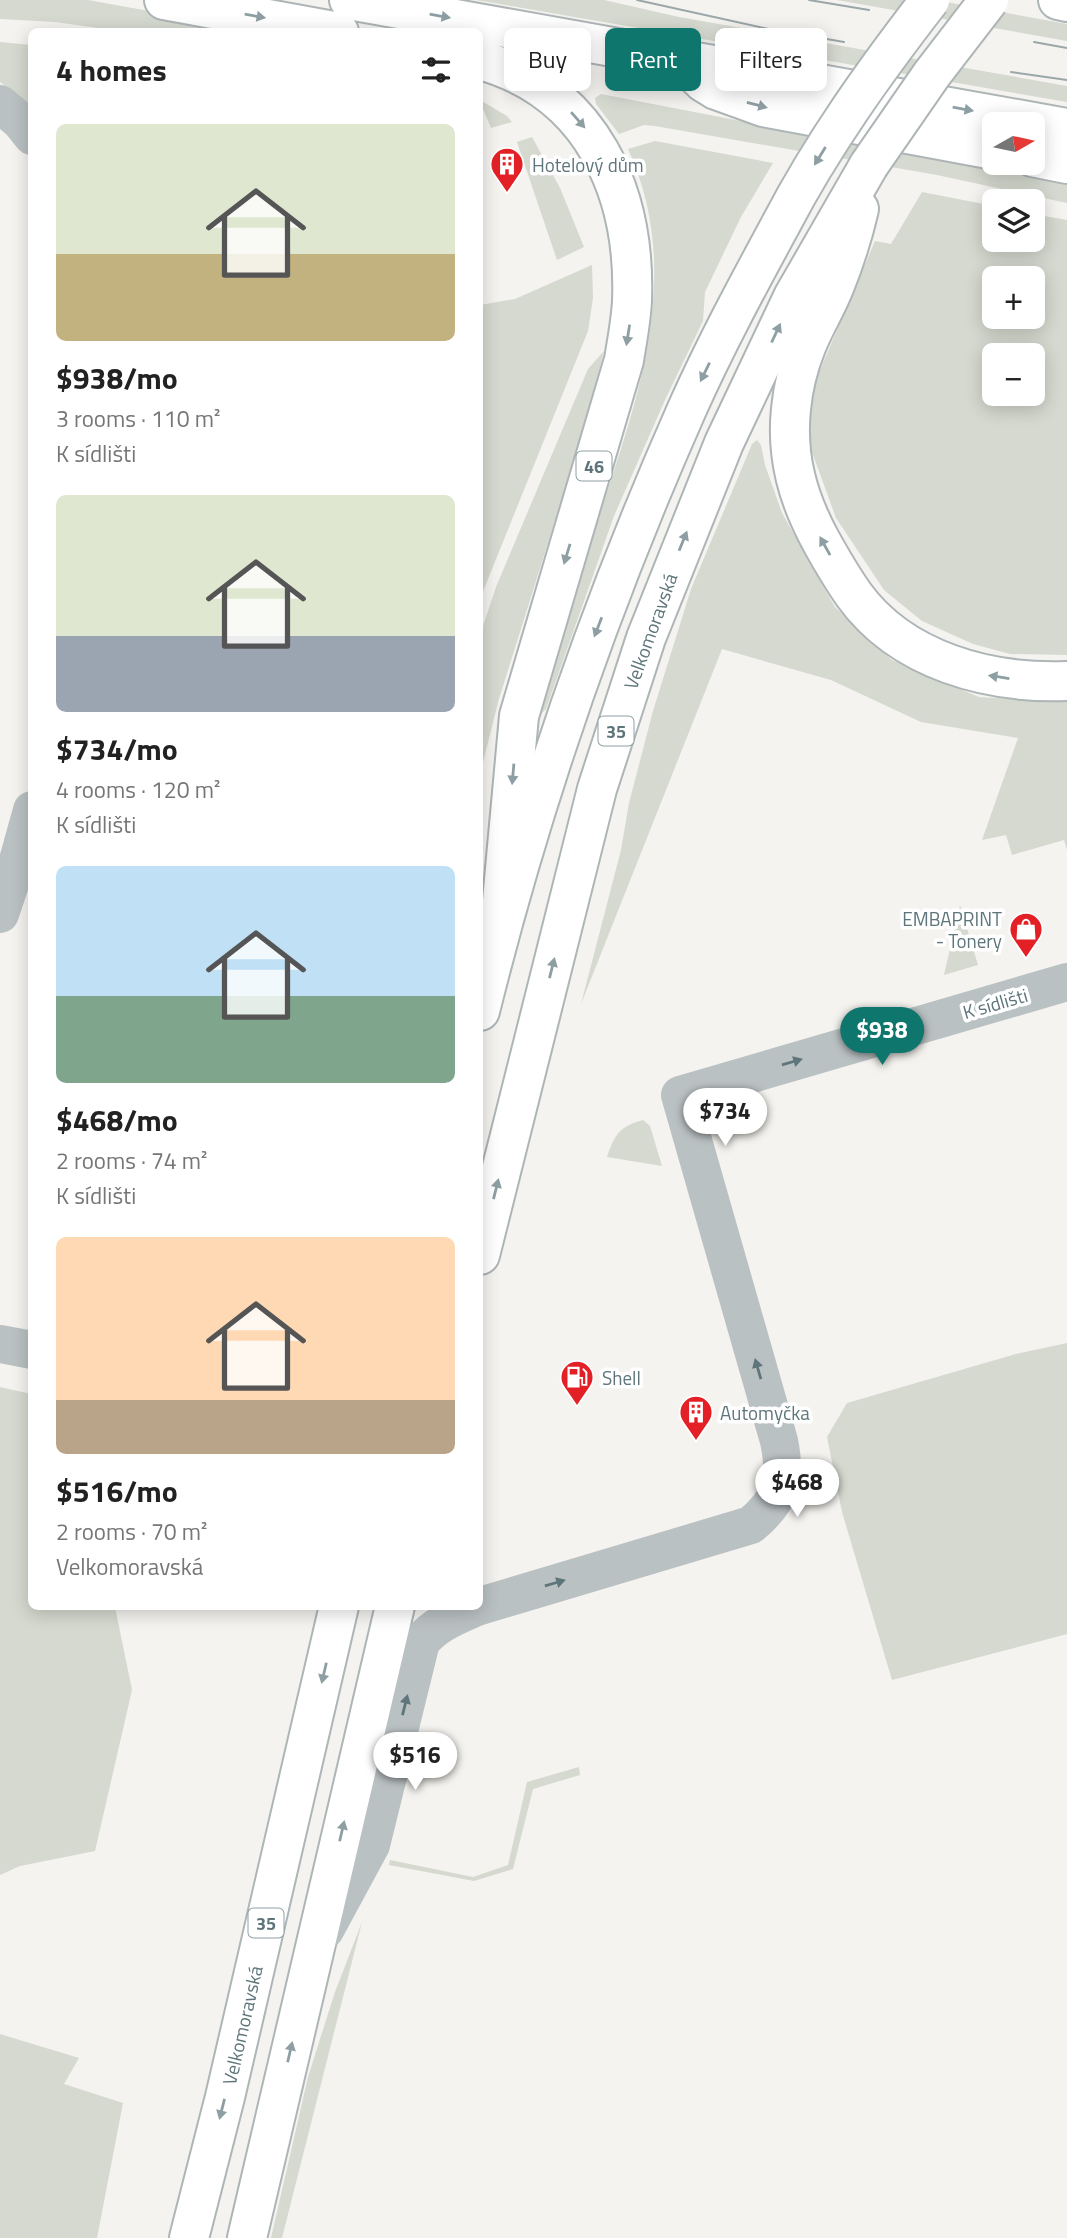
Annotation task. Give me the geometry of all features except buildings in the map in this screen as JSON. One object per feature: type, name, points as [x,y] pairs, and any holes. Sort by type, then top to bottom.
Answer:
[{"type":"main road","points":[[164,0],[317,28]]},
{"type":"main road","points":[[349,0],[605,45]]},
{"type":"main road","points":[[483,999],[515,874],[577,685],[622,564],[693,397],[732,315],[796,196],[856,101],[930,0]]},
{"type":"main road","points":[[989,0],[932,74],[869,165],[841,235],[835,287],[806,347],[791,407],[789,439],[793,470],[811,521],[855,597],[881,623],[911,646],[946,663],[983,674],[1037,681],[1067,681]]},
{"type":"main road","points":[[1058,0],[1067,2]]},
{"type":"main road","name":"46","points":[[483,61],[499,65],[534,82],[558,100],[585,128],[608,167],[620,196],[629,235],[632,282],[630,320],[621,372],[519,716],[499,934]]},
{"type":"main road","points":[[701,62],[1067,128]]},
{"type":"main road","points":[[701,80],[716,90],[762,107],[982,148]]},
{"type":"main road","points":[[1045,160],[1067,164]]},
{"type":"main road","name":"Velkomoravská","points":[[483,1243],[597,789],[646,638],[724,443],[793,297],[841,235]]},
{"type":"main road","name":"Velkomoravská","points":[[189,2238],[228,2084],[339,1610]]},
{"type":"main road","points":[[247,2238],[394,1610]]},
{"type":"street","points":[[0,104],[28,131]]},
{"type":"street","points":[[0,914],[28,824]]},
{"type":"street","name":"K sídlišti","points":[[483,1605],[751,1525],[766,1513],[781,1488],[783,1463],[779,1441],[680,1095],[1067,982]]},
{"type":"street","points":[[0,1344],[28,1349]]},
{"type":"street","points":[[313,1950],[371,1845],[421,1642],[431,1630],[444,1621],[470,1610]]},
{"type":"shaded area","points":[[0,0],[88,0],[243,28],[98,28],[0,19]]},
{"type":"shaded area","points":[[476,0],[604,0],[741,28],[715,28],[715,41],[701,39],[701,28],[638,28]]},
{"type":"shaded area","points":[[837,0],[935,0],[1067,24],[1067,41]]},
{"type":"shaded area","points":[[0,42],[28,45],[28,108],[0,82]]},
{"type":"shaded area","points":[[827,43],[1067,86],[1067,102],[827,61]]},
{"type":"shaded area","points":[[601,94],[982,168],[982,175],[1020,175],[1067,184],[1067,203],[1045,198],[1045,189],[1002,189],[937,175],[655,126],[644,125],[619,134],[596,104],[595,98]]},
{"type":"shaded area","points":[[483,102],[512,122],[491,128],[483,109]]},
{"type":"shaded area","points":[[532,137],[560,188],[584,247],[557,260],[517,142]]},
{"type":"shaded area","points":[[655,141],[773,163],[741,217],[705,292],[703,321],[614,516],[546,709],[538,717],[537,702],[641,380],[650,334],[654,287],[653,241],[644,195],[628,149]]},
{"type":"shaded area","points":[[922,192],[982,204],[982,252],[1045,252],[1045,216],[1067,220],[1067,655],[1010,654],[973,644],[922,621],[884,590],[836,518],[808,441],[814,384],[875,241],[891,244]]},
{"type":"shaded area","points":[[592,265],[593,298],[588,331],[483,592],[483,304],[515,299]]},
{"type":"shaded area","points":[[604,351],[589,412],[499,699],[483,762],[483,626],[496,587],[588,369]]},
{"type":"shaded area","points":[[757,440],[761,445],[782,513],[835,607],[892,660],[979,697],[1067,702],[1067,850],[1064,840],[1012,855],[1006,835],[982,840],[1018,738],[921,722],[831,680],[722,649],[581,1004],[653,711],[691,589],[752,444]]},
{"type":"shaded area","points":[[960,905],[978,965],[944,975]]},
{"type":"shaded area","points":[[643,1120],[650,1126],[662,1166],[607,1157],[619,1132]]},
{"type":"shaded area","points":[[1067,1343],[1067,1634],[892,1680],[842,1512],[827,1437],[847,1403],[1016,1354]]},
{"type":"shaded area","points":[[0,1387],[28,1393],[28,1610],[116,1610],[132,1690],[95,1851],[20,1866],[0,1875]]},
{"type":"shaded area","points":[[579,1767],[580,1775],[533,1789],[513,1869],[474,1881],[389,1865],[390,1860],[473,1877],[508,1865],[527,1782]]},
{"type":"shaded area","points":[[362,1922],[282,2238],[271,2238],[308,2077],[335,1992]]},
{"type":"shaded area","points":[[0,2034],[79,2058],[64,2084],[123,2103],[97,2238],[0,2238]]},
{"type":"tram line","points":[[637,0],[769,29],[844,42]]},
{"type":"tram line","points":[[809,0],[869,10]]},
{"type":"tram line","points":[[1034,42],[1067,48]]},
{"type":"tram line","points":[[1011,72],[1067,80]]},
{"type":"place","name":"Hotelový dům","points":[[507,194]]},
{"type":"place","name":"EMBAPRINT - Tonery","points":[[1026,959]]},
{"type":"place","name":"Shell","points":[[577,1407]]},
{"type":"place","name":"Automyčka","points":[[696,1442]]}]
